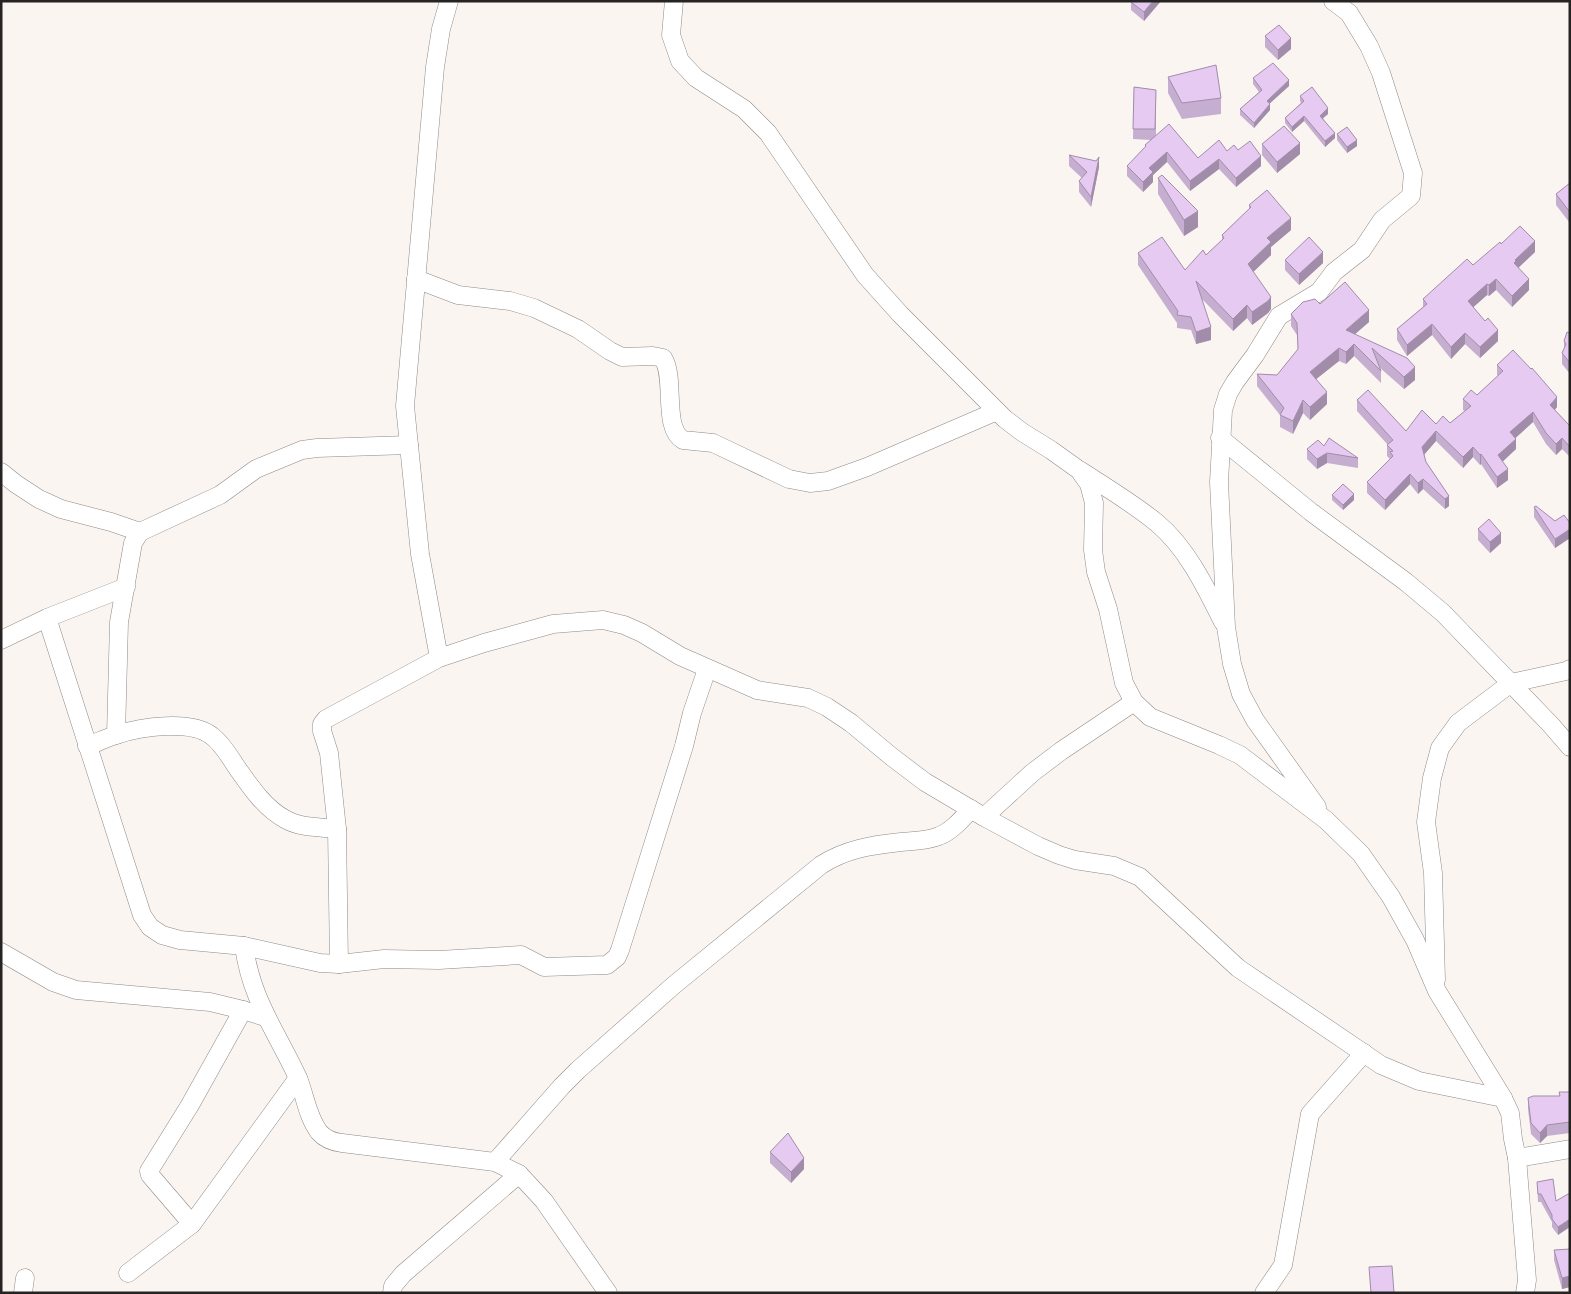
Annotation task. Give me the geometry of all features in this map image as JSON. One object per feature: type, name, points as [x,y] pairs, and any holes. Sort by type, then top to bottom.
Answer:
[{"type":"street","points":[[439,658],[420,554],[405,406],[407,363],[435,67],[449,1]]},
{"type":"street","points":[[674,1],[672,35],[680,62],[696,78],[744,109],[768,133],[865,275],[900,314],[997,411],[1022,432],[1118,494],[1158,524],[1186,556],[1226,627]]},
{"type":"street","points":[[1326,820],[1255,720],[1241,694],[1232,664],[1226,627],[1219,482],[1220,438],[1223,410],[1228,394],[1279,316],[1318,292],[1334,272],[1362,250],[1382,220],[1411,196],[1413,173],[1381,73],[1369,46],[1349,13],[1333,1]]},
{"type":"street","points":[[416,279],[458,295],[510,301],[534,308],[578,329],[622,357],[653,356],[663,358],[669,372],[673,426],[679,438],[712,443],[740,454],[769,470],[796,480],[810,483],[828,482],[867,468],[997,411]]},
{"type":"street","points":[[1220,438],[1312,512],[1406,582],[1443,613],[1570,747]]},
{"type":"street","points":[[116,735],[118,640],[133,543],[140,532],[220,495],[256,468],[302,450],[409,445]]},
{"type":"street","points":[[1079,470],[1089,484],[1094,503],[1093,550],[1096,572],[1108,609],[1124,683],[1134,702],[1150,717],[1240,755],[1326,820],[1360,854],[1391,897],[1415,940],[1437,991],[1503,1098],[1510,1113],[1512,1139],[1517,1158],[1527,1280],[1525,1293]]},
{"type":"street","points":[[1,472],[39,499],[61,509],[140,532]]},
{"type":"street","points":[[1,640],[47,618],[126,587]]},
{"type":"street","points":[[47,618],[142,915],[150,927],[162,935],[180,940],[244,946],[320,963],[338,964],[384,959],[439,960],[510,955],[521,955],[544,966],[554,968],[606,965],[612,962],[620,950],[707,669]]},
{"type":"street","points":[[338,964],[337,829],[329,753],[322,731],[322,724],[326,719],[439,658],[484,643],[553,624],[602,620],[624,625],[642,633],[680,656],[758,690],[808,698],[827,707],[851,723],[925,782],[1038,846],[1075,860],[1114,866],[1140,878],[1238,968],[1381,1065],[1419,1081],[1503,1098]]},
{"type":"street","points":[[1437,991],[1433,873],[1426,822],[1432,778],[1440,748],[1458,723],[1511,683],[1566,672],[1570,669]]},
{"type":"street","points":[[496,1162],[578,1070],[674,985],[821,865],[835,856],[874,844],[926,840],[940,836],[978,813],[1061,751],[1134,702]]},
{"type":"street","points":[[87,746],[116,735],[148,729],[174,726],[199,729],[212,736],[222,747],[252,788],[275,813],[300,825],[337,829]]},
{"type":"street","points":[[244,946],[250,979],[265,1017],[298,1078],[311,1117],[318,1131],[333,1142],[496,1162],[519,1174],[544,1201],[608,1293]]},
{"type":"street","points":[[1,952],[53,982],[76,990],[210,1002],[265,1017]]},
{"type":"street","points":[[192,1224],[150,1175],[149,1171],[190,1105],[243,1010]]},
{"type":"street","points":[[1264,1293],[1283,1265],[1310,1114],[1364,1053]]},
{"type":"street","points":[[128,1273],[192,1224],[298,1078]]},
{"type":"street","points":[[1517,1158],[1570,1149]]},
{"type":"street","points":[[392,1293],[394,1286],[403,1274],[519,1174]]},
{"type":"building","points":[[1132,1],[1153,1],[1144,12]]},
{"type":"building","points":[[1279,25],[1291,38],[1278,50],[1265,36]]},
{"type":"building","points":[[1273,63],[1289,80],[1267,101],[1270,104],[1254,123],[1240,109],[1262,90],[1253,78]]},
{"type":"building","points":[[1216,65],[1221,98],[1182,103],[1168,77]]},
{"type":"building","points":[[1134,87],[1156,90],[1155,129],[1133,129]]},
{"type":"building","points":[[1312,87],[1328,108],[1320,116],[1335,133],[1325,141],[1304,116],[1292,127],[1285,118],[1304,101],[1300,96]]},
{"type":"building","points":[[1169,124],[1198,158],[1219,140],[1227,151],[1234,145],[1238,150],[1250,141],[1261,156],[1236,178],[1219,159],[1190,181],[1167,152],[1149,168],[1153,172],[1143,182],[1127,166],[1145,145]]},
{"type":"building","points":[[1284,126],[1300,143],[1277,162],[1262,144]]},
{"type":"building","points":[[1347,127],[1357,140],[1347,147],[1337,134]]},
{"type":"building","points":[[1069,155],[1096,161],[1099,157],[1091,197],[1079,181],[1087,172]]},
{"type":"building","points":[[1162,175],[1198,211],[1184,220],[1158,178]]},
{"type":"building","points":[[1570,183],[1570,210],[1569,211],[1556,194]]},
{"type":"building","points":[[1267,190],[1291,218],[1267,238],[1271,242],[1248,264],[1271,297],[1252,312],[1247,305],[1233,319],[1196,281],[1211,327],[1196,332],[1191,317],[1177,315],[1178,311],[1138,253],[1162,237],[1185,270],[1203,250],[1206,255],[1224,238],[1222,235],[1251,207],[1249,205]]},
{"type":"building","points":[[1520,226],[1535,241],[1514,263],[1529,279],[1512,296],[1496,279],[1489,285],[1487,284],[1468,301],[1485,321],[1488,318],[1498,330],[1480,347],[1465,333],[1451,347],[1432,324],[1407,345],[1397,329],[1427,304],[1423,299],[1467,259],[1473,265],[1500,242],[1501,244]]},
{"type":"building","points":[[1309,237],[1323,252],[1299,274],[1285,260]]},
{"type":"building","points":[[1345,282],[1369,310],[1346,330],[1407,358],[1415,367],[1404,377],[1372,348],[1381,371],[1354,344],[1346,352],[1339,348],[1310,372],[1327,392],[1310,407],[1303,400],[1293,421],[1280,415],[1284,408],[1257,374],[1277,375],[1298,349],[1297,323],[1291,314],[1303,302],[1315,299],[1320,304]]},
{"type":"building","points":[[1567,332],[1570,333],[1570,363],[1562,353],[1566,344],[1564,341]]},
{"type":"building","points":[[1513,350],[1532,368],[1557,397],[1550,405],[1570,426],[1570,447],[1562,438],[1556,444],[1546,433],[1533,412],[1510,432],[1516,439],[1498,455],[1508,469],[1497,477],[1481,454],[1473,447],[1463,457],[1436,431],[1422,447],[1426,462],[1449,496],[1445,499],[1423,479],[1418,483],[1410,474],[1385,500],[1367,482],[1393,456],[1390,452],[1393,451],[1387,445],[1393,440],[1357,400],[1368,390],[1406,431],[1422,410],[1436,424],[1443,416],[1450,423],[1471,406],[1463,399],[1471,390],[1477,395],[1503,371],[1497,365]]},
{"type":"building","points":[[1329,438],[1358,458],[1327,453],[1317,459],[1307,449],[1318,440],[1324,446]]},
{"type":"building","points":[[1343,484],[1354,494],[1343,505],[1332,495]]},
{"type":"building","points":[[1536,506],[1555,521],[1564,515],[1570,523],[1570,529],[1555,539],[1534,507]]},
{"type":"building","points":[[1489,519],[1501,533],[1490,542],[1478,529]]},
{"type":"building","points":[[1559,1092],[1570,1092],[1570,1122],[1547,1125],[1540,1133],[1531,1123],[1528,1098],[1533,1096],[1560,1096]]},
{"type":"building","points":[[788,1133],[804,1158],[791,1172],[770,1152]]},
{"type":"building","points":[[1553,1179],[1556,1201],[1570,1194],[1570,1219],[1558,1227],[1552,1219],[1552,1215],[1541,1194],[1538,1194],[1537,1182]]},
{"type":"building","points":[[1570,1249],[1570,1276],[1562,1278],[1554,1250]]},
{"type":"building","points":[[1392,1266],[1394,1293],[1371,1293],[1369,1267]]}]
